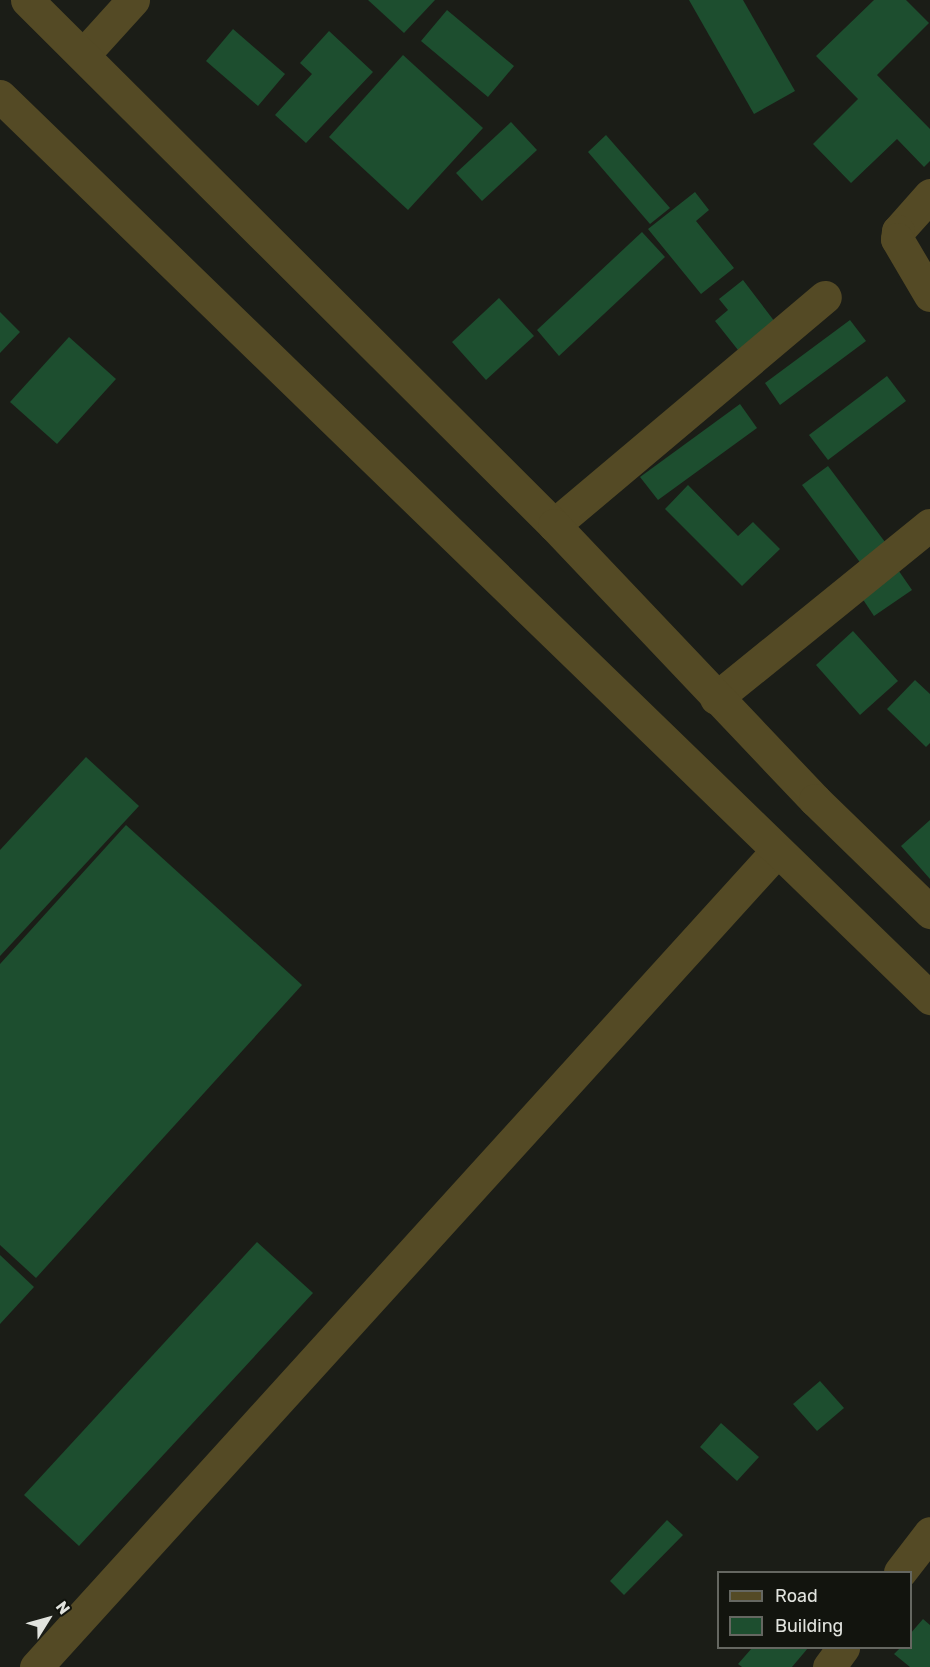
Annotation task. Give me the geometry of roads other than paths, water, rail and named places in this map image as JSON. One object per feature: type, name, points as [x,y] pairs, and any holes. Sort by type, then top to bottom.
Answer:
[{"type":"street","points":[[27,0],[84,54],[554,525],[716,698],[930,912]]},
{"type":"street","points":[[84,54],[133,0]]},
{"type":"street","points":[[0,96],[776,852],[930,998]]},
{"type":"street","points":[[930,195],[898,231],[897,239],[930,295]]},
{"type":"street","points":[[554,525],[825,297]]},
{"type":"street","points":[[716,698],[930,525]]},
{"type":"street","points":[[36,1667],[776,852]]},
{"type":"street","points":[[901,1571],[930,1533]]},
{"type":"street","points":[[829,1667],[842,1649]]}]
